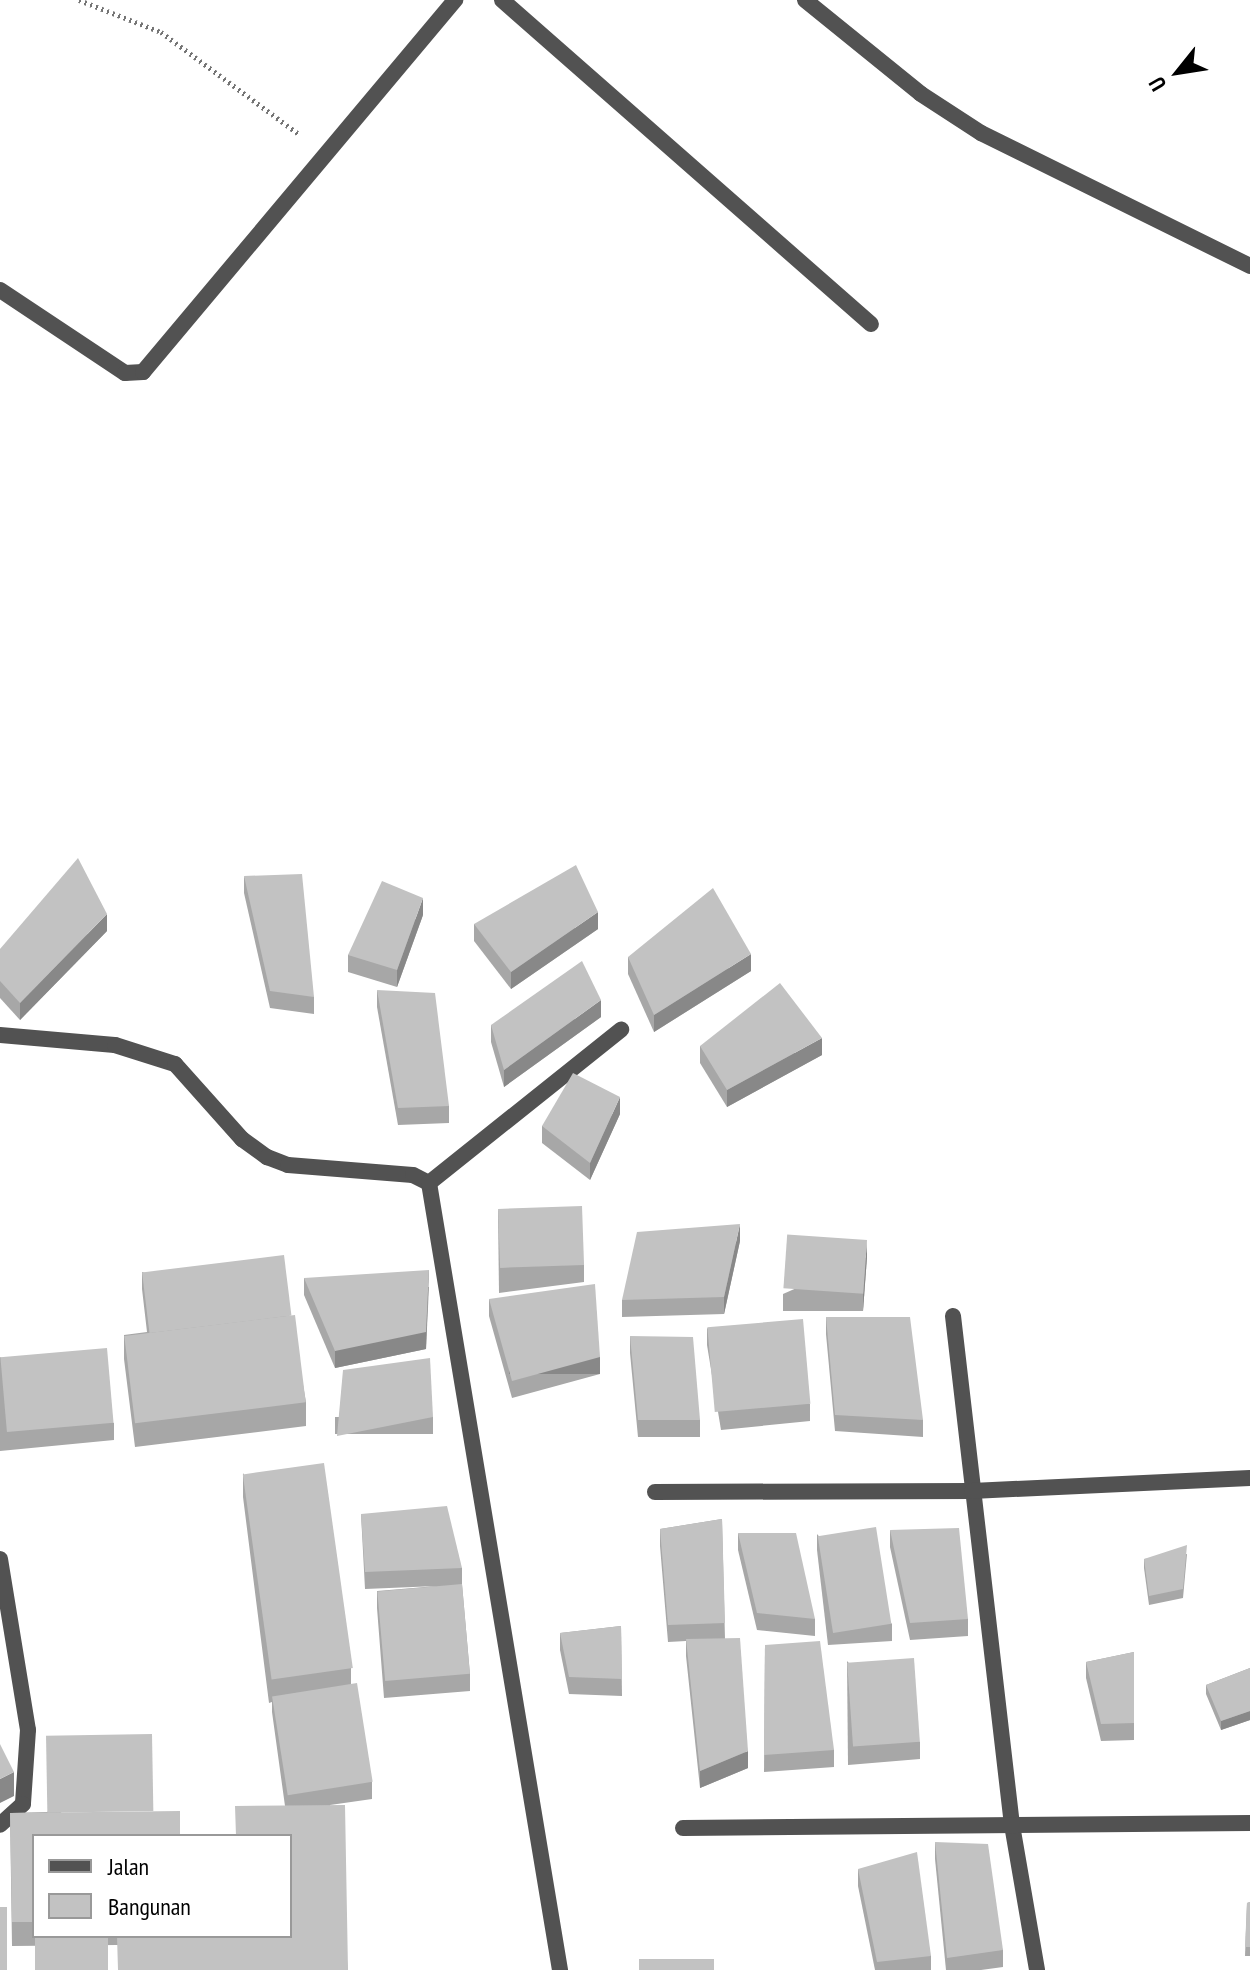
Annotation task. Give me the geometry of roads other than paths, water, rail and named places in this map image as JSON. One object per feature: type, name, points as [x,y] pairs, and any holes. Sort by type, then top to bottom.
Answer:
[{"type":"street","points":[[0,290],[125,373],[138,375],[455,0]]},
{"type":"street","points":[[502,0],[871,324]]},
{"type":"street","points":[[805,0],[921,94],[981,133],[1250,266]]},
{"type":"street","points":[[429,1183],[621,1030]]},
{"type":"street","points":[[0,1035],[115,1045],[175,1064],[242,1139],[267,1157],[288,1165],[413,1175],[429,1183]]},
{"type":"street","points":[[429,1183],[560,1970]]},
{"type":"street","points":[[953,1316],[1012,1825],[1037,1970]]},
{"type":"street","points":[[655,1492],[972,1491],[1250,1478]]},
{"type":"street","points":[[0,1559],[28,1730],[23,1804],[0,1825]]},
{"type":"street","points":[[683,1828],[1250,1823]]}]
